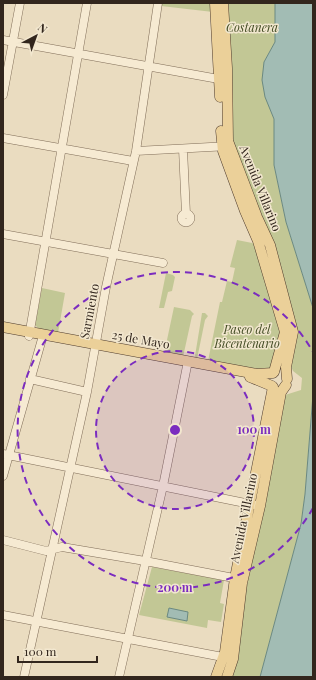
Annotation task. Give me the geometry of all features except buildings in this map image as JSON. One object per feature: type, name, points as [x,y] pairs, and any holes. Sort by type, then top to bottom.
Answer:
[{"type":"main road","name":"Avenida Villarino","points":[[215,3],[223,80]]},
{"type":"main road","name":"Avenida Villarino","points":[[223,3],[223,80],[226,146],[245,211],[258,241],[285,332],[274,373]]},
{"type":"main road","name":"Avenida Villarino","points":[[226,146],[270,245],[293,332],[286,367],[287,382],[282,392],[239,579],[228,658]]},
{"type":"main road","name":"25 de Mayo","points":[[3,327],[29,334],[254,377],[272,386]]},
{"type":"main road","name":"25 de Mayo","points":[[3,332],[29,334],[42,339],[95,346]]},
{"type":"main road","name":"25 de Mayo","points":[[187,363],[257,374],[283,372],[287,382]]},
{"type":"main road","points":[[274,373],[269,379],[272,386],[280,389],[287,382]]},
{"type":"main road","name":"Avenida Villarino","points":[[255,505],[272,386]]},
{"type":"main road","points":[[216,677],[228,658]]},
{"type":"main road","points":[[227,677],[228,658]]},
{"type":"street","points":[[3,95],[20,3]]},
{"type":"street","points":[[29,334],[87,3]]},
{"type":"street","name":"Sarmiento","points":[[24,677],[87,392],[113,253],[136,152],[158,3]]},
{"type":"street","points":[[3,40],[223,80]]},
{"type":"street","points":[[3,138],[133,161]]},
{"type":"street","points":[[136,152],[226,146]]},
{"type":"street","points":[[183,149],[186,214]]},
{"type":"street","points":[[3,234],[163,263]]},
{"type":"street","points":[[3,476],[6,455],[42,339]]},
{"type":"street","points":[[119,677],[162,486],[187,363]]},
{"type":"street","points":[[30,379],[87,392]]},
{"type":"street","points":[[6,455],[255,505]]},
{"type":"street","points":[[3,540],[46,551],[62,547],[239,579]]},
{"type":"street","points":[[3,615],[228,658]]},
{"type":"green space","points":[[161,3],[212,3],[213,12],[161,6]]},
{"type":"green space","name":"Costanera","points":[[226,3],[275,3],[275,42],[264,62],[270,108],[274,119],[274,165],[286,222],[313,308],[313,395],[305,494],[301,524],[260,677],[231,677],[247,585],[285,395],[301,390],[302,378],[293,371],[290,364],[295,335],[232,146]]},
{"type":"green space","name":"Paseo del Bicentenario","points":[[237,240],[257,244],[283,333],[273,366],[266,372],[208,361],[220,302],[222,302],[227,281],[232,282],[235,268],[230,267]]},
{"type":"green space","points":[[166,273],[175,277],[172,291],[168,292],[164,308],[159,308]]},
{"type":"green space","points":[[42,288],[65,293],[58,333],[39,329],[35,325]]},
{"type":"green space","name":"Paseo del Bicentenario","points":[[174,307],[190,310],[194,314],[192,316],[183,357],[164,354]]},
{"type":"green space","points":[[202,313],[205,313],[208,316],[205,320],[197,359],[194,358]]},
{"type":"green space","points":[[152,567],[224,580],[220,603],[224,604],[221,622],[208,620],[207,628],[139,615]]},
{"type":"water","points":[[275,3],[313,3],[313,308],[286,222],[274,165],[274,119],[265,97],[262,80],[264,62],[275,42]]},
{"type":"water","points":[[313,395],[313,677],[260,677],[301,524],[305,494]]},
{"type":"water","points":[[169,608],[188,612],[187,621],[167,617]]}]
